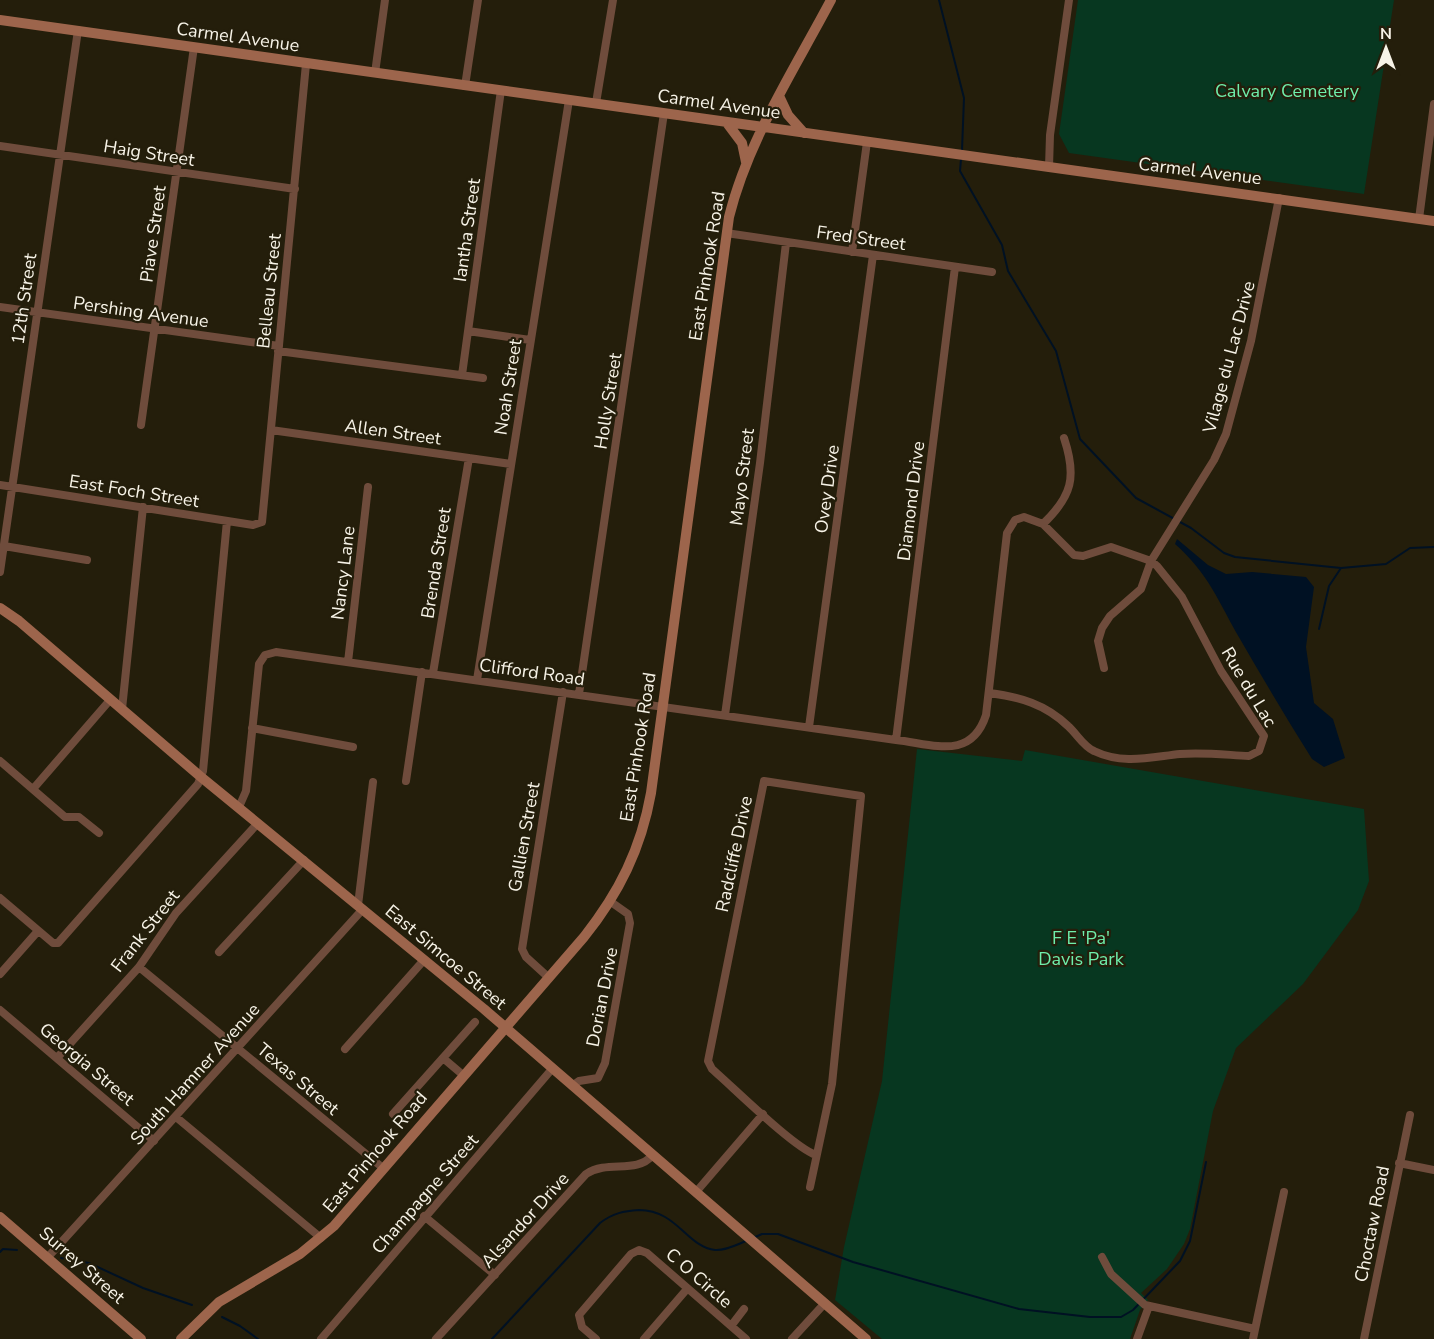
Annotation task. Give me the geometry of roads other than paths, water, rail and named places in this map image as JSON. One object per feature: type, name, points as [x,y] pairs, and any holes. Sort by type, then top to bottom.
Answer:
[{"type":"main road","name":"East Pinhook Road","points":[[181,1339],[219,1302],[300,1254],[321,1238],[352,1206],[504,1027],[584,937],[611,902],[634,858],[646,817],[687,538],[726,233],[735,192],[746,163],[779,96],[831,0]]},
{"type":"main road","name":"Carmel Avenue","points":[[0,20],[1434,221]]},
{"type":"main road","points":[[779,96],[788,115],[804,133]]},
{"type":"main road","points":[[727,123],[742,143],[746,163]]},
{"type":"main road","name":"East Simcoe Street","points":[[0,608],[19,621],[201,777],[504,1027],[866,1339]]},
{"type":"main road","name":"Surrey Street","points":[[0,1217],[141,1339]]},
{"type":"street","points":[[375,73],[385,0]]},
{"type":"street","points":[[465,86],[478,0]]},
{"type":"street","points":[[596,103],[613,0]]},
{"type":"street","points":[[1049,167],[1050,135],[1069,0]]},
{"type":"street","name":"12th Street","points":[[0,572],[78,30]]},
{"type":"street","name":"Piave Street","points":[[141,425],[194,47]]},
{"type":"street","name":"Belleau Street","points":[[262,522],[306,64]]},
{"type":"street","name":"Iantha Street","points":[[462,375],[501,90]]},
{"type":"street","name":"Noah Street","points":[[477,680],[569,100]]},
{"type":"street","points":[[1419,219],[1434,104]]},
{"type":"street","name":"Holly Street","points":[[579,694],[664,113]]},
{"type":"street","points":[[852,252],[867,142]]},
{"type":"street","name":"Haig Street","points":[[0,146],[295,189]]},
{"type":"street","name":"Vilage du Lac Drive","points":[[1104,668],[1099,634],[1110,616],[1141,589],[1151,561],[1214,460],[1226,434],[1251,340],[1279,198]]},
{"type":"street","name":"Fred Street","points":[[726,233],[992,272]]},
{"type":"street","name":"Mayo Street","points":[[725,715],[760,463],[786,243]]},
{"type":"street","name":"Ovey Drive","points":[[809,727],[873,255]]},
{"type":"street","name":"Diamond Drive","points":[[896,740],[955,267]]},
{"type":"street","name":"Pershing Avenue","points":[[0,307],[483,378]]},
{"type":"street","points":[[468,331],[530,340]]},
{"type":"street","name":"Allen Street","points":[[271,430],[511,464]]},
{"type":"street","points":[[989,693],[1007,533],[1015,520],[1024,517],[1043,524],[1060,506],[1070,486],[1072,461],[1064,438]]},
{"type":"street","name":"Brenda Street","points":[[433,673],[469,458]]},
{"type":"street","name":"East Foch Street","points":[[0,485],[253,525],[262,522]]},
{"type":"street","name":"Nancy Lane","points":[[348,662],[368,487]]},
{"type":"street","points":[[122,710],[143,507]]},
{"type":"street","points":[[0,898],[53,943],[58,943],[195,788],[201,777],[227,521]]},
{"type":"street","name":"Rue du Lac","points":[[989,693],[1022,699],[1041,706],[1070,728],[1085,746],[1110,757],[1142,759],[1182,754],[1249,756],[1259,752],[1264,736],[1221,671],[1182,597],[1151,561],[1111,547],[1077,556],[1068,552],[1043,524]]},
{"type":"street","points":[[4,546],[87,560]]},
{"type":"street","name":"Clifford Road","points":[[239,807],[246,791],[257,672],[265,655],[287,653],[951,747],[966,744],[978,734],[986,715],[989,693]]},
{"type":"street","points":[[406,781],[422,672]]},
{"type":"street","name":"Gallien Street","points":[[548,977],[526,957],[522,948],[563,692]]},
{"type":"street","points":[[33,789],[110,700]]},
{"type":"street","points":[[252,728],[352,747]]},
{"type":"street","points":[[0,761],[64,817],[80,817],[99,832]]},
{"type":"street","name":"Radcliffe Drive","points":[[810,1187],[832,1084],[861,796],[764,781],[708,1057],[712,1069],[806,1151],[816,1155]]},
{"type":"street","points":[[360,907],[373,782]]},
{"type":"street","name":"Frank Street","points":[[57,1058],[139,967],[176,913],[258,823]]},
{"type":"street","points":[[219,952],[304,860]]},
{"type":"street","name":"Dorian Drive","points":[[572,1086],[579,1081],[599,1076],[607,1054],[630,923],[628,914],[611,902]]},
{"type":"street","name":"South Hamner Avenue","points":[[48,1257],[238,1048],[360,907]]},
{"type":"street","points":[[0,975],[38,931]]},
{"type":"street","points":[[345,1049],[424,960]]},
{"type":"street","name":"Texas Street","points":[[139,967],[383,1168]]},
{"type":"street","name":"Georgia Street","points":[[0,1010],[154,1141]]},
{"type":"street","points":[[393,1113],[475,1022]]},
{"type":"street","points":[[443,1058],[463,1075]]},
{"type":"street","name":"Champagne Street","points":[[321,1339],[552,1069]]},
{"type":"street","points":[[696,1192],[763,1114]]},
{"type":"street","name":"Choctaw Road","points":[[1364,1339],[1410,1115]]},
{"type":"street","points":[[176,1117],[321,1238]]},
{"type":"street","name":"Alsandor Drive","points":[[435,1339],[586,1174],[607,1165],[642,1164],[654,1155]]},
{"type":"street","points":[[1399,1163],[1434,1170]]},
{"type":"street","points":[[1253,1339],[1284,1192]]},
{"type":"street","points":[[424,1216],[495,1275]]},
{"type":"street","name":"C O Circle","points":[[596,1339],[582,1327],[579,1315],[636,1251],[647,1253],[746,1339]]},
{"type":"street","points":[[1102,1257],[1112,1274],[1147,1306],[1255,1329]]},
{"type":"street","points":[[644,1339],[687,1289]]},
{"type":"street","points":[[792,1339],[825,1303]]},
{"type":"street","points":[[1137,1339],[1147,1306]]},
{"type":"street","points":[[731,1326],[744,1309]]},
{"type":"water","points":[[1177,539],[1208,565],[1226,574],[1252,572],[1306,577],[1314,587],[1306,647],[1314,703],[1333,719],[1345,758],[1324,767],[1312,759],[1205,577],[1175,544]]},
{"type":"waterway","points":[[939,0],[964,98],[962,150]]},
{"type":"waterway","points":[[961,159],[960,171],[1002,245],[1008,271],[1056,351],[1080,439],[1136,498],[1191,528],[1224,553],[1235,557],[1341,568],[1386,564],[1410,548],[1434,547]]},
{"type":"waterway","points":[[1319,629],[1329,586],[1341,568]]},
{"type":"waterway","points":[[753,1238],[762,1234],[778,1234],[853,1262],[1019,1309],[1090,1317],[1121,1317],[1133,1310],[1180,1261],[1190,1241],[1206,1162]]},
{"type":"waterway","points":[[492,1339],[600,1223],[614,1215],[634,1210],[652,1212],[663,1216],[705,1247],[715,1250],[727,1249],[746,1241]]},
{"type":"waterway","points":[[0,1252],[3,1249],[17,1250]]},
{"type":"waterway","points":[[61,1258],[89,1263],[143,1288],[192,1305]]},
{"type":"waterway","points":[[222,1317],[258,1339]]},
{"type":"park label","name":"Calvary Cemetery","points":[[1287,91]]},
{"type":"park label","name":"F E 'Pa' Davis Park","points":[[1081,948]]}]
